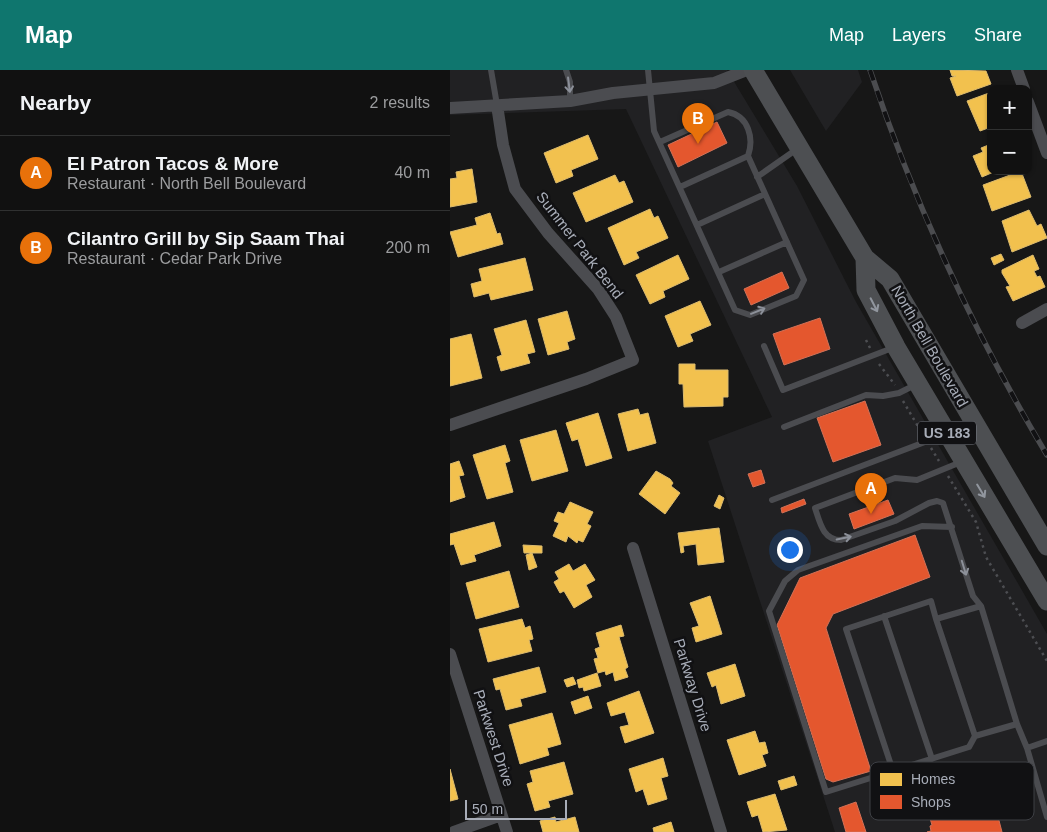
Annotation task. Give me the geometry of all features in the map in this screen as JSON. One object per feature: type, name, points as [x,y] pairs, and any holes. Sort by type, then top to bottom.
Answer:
[{"type":"main road","name":"North Bell Boulevard","points":[[753,70],[865,258],[890,279],[1047,546]]},
{"type":"main road","name":"North Bell Boulevard","points":[[865,258],[866,290],[896,347],[1047,601]]},
{"type":"street","points":[[450,108],[570,101],[650,89],[714,83],[747,70]]},
{"type":"street","points":[[1017,70],[1023,85]]},
{"type":"street","name":"Summer Park Bend","points":[[450,425],[586,379],[633,360],[616,317],[598,289],[548,233],[515,188],[503,145],[497,105]]},
{"type":"street","points":[[1032,113],[1047,154]]},
{"type":"street","points":[[1022,323],[1047,309]]},
{"type":"street","name":"Parkway Drive","points":[[633,548],[721,832]]},
{"type":"street","name":"Parkwest Drive","points":[[450,654],[507,832]]},
{"type":"street","points":[[454,832],[501,815]]},
{"type":"lane","points":[[492,70],[497,105]]},
{"type":"lane","points":[[566,70],[570,82],[570,101]]},
{"type":"lane","points":[[648,70],[654,131],[735,310],[750,315],[796,296],[804,280],[748,156],[752,145],[750,132],[736,113],[728,112],[660,142]]},
{"type":"lane","points":[[757,177],[799,148]]},
{"type":"lane","points":[[680,187],[748,156]]},
{"type":"lane","points":[[697,224],[765,194]]},
{"type":"lane","points":[[719,272],[787,242]]},
{"type":"lane","points":[[764,346],[783,390],[896,347]]},
{"type":"lane","points":[[784,427],[866,394],[883,396],[899,393],[917,385]]},
{"type":"lane","points":[[772,500],[947,434]]},
{"type":"lane","points":[[963,461],[917,480],[896,478],[815,508],[826,535],[834,540],[842,540],[895,521],[937,501],[943,503],[973,596],[981,606],[1017,724],[1031,762]]},
{"type":"lane","points":[[870,778],[826,792],[769,611],[785,580],[798,570],[922,526],[952,527]]},
{"type":"lane","points":[[890,762],[846,629],[931,601],[976,736]]},
{"type":"lane","points":[[936,619],[981,606]]},
{"type":"lane","points":[[884,616],[932,758]]},
{"type":"lane","points":[[920,762],[969,747],[976,736],[1017,724]]},
{"type":"lane","points":[[1027,748],[1047,740]]},
{"type":"lane","points":[[1034,772],[1047,817]]},
{"type":"path","points":[[866,340],[976,522],[986,557],[1047,661]]},
{"type":"shaded area","points":[[450,70],[727,70],[797,186],[856,302],[1047,634],[1047,832],[835,832],[708,441],[772,417],[626,109],[450,115]]},
{"type":"shaded area","points":[[790,70],[858,70],[862,82],[826,131]]},
{"type":"building: Homes","points":[[950,70],[986,71],[991,84],[957,96],[950,78],[956,76],[952,76]]},
{"type":"building: Homes","points":[[987,94],[987,128],[980,131],[967,101]]},
{"type":"building: Homes","points":[[588,135],[598,159],[571,170],[573,176],[556,183],[544,153]]},
{"type":"building: Homes","points":[[987,146],[987,175],[982,177],[973,156],[983,152],[981,148]]},
{"type":"building: Homes","points":[[472,169],[477,202],[450,207],[450,179],[457,178],[456,172]]},
{"type":"building: Homes","points":[[615,175],[619,183],[624,181],[633,202],[586,222],[573,193]]},
{"type":"building: Homes","points":[[1010,175],[1023,175],[1031,197],[992,211],[983,185]]},
{"type":"building: Homes","points":[[650,209],[654,218],[658,216],[668,238],[636,252],[639,258],[624,265],[608,228]]},
{"type":"building: Homes","points":[[1029,210],[1037,226],[1041,224],[1047,238],[1012,252],[1002,221]]},
{"type":"building: Homes","points":[[490,213],[497,234],[500,233],[503,244],[458,257],[450,232],[477,225],[475,218]]},
{"type":"building: Homes","points":[[1001,254],[1004,260],[994,265],[991,258]]},
{"type":"building: Homes","points":[[678,255],[689,279],[663,291],[665,297],[650,304],[636,275]]},
{"type":"building: Homes","points":[[1033,255],[1039,269],[1034,271],[1037,277],[1040,276],[1045,287],[1013,301],[1006,287],[1010,286],[1002,270]]},
{"type":"building: Homes","points":[[525,258],[533,290],[491,300],[489,293],[474,297],[471,284],[482,281],[479,269]]},
{"type":"building: Homes","points":[[700,301],[711,325],[690,334],[693,341],[678,347],[665,316]]},
{"type":"building: Homes","points":[[567,311],[575,339],[567,342],[569,349],[548,355],[538,319]]},
{"type":"building: Homes","points":[[526,320],[535,352],[527,354],[530,363],[501,371],[497,357],[502,355],[494,329]]},
{"type":"building: Homes","points":[[471,334],[482,378],[450,386],[450,339]]},
{"type":"building: Homes","points":[[679,364],[695,364],[695,370],[728,370],[728,397],[723,397],[723,406],[684,407],[683,384],[679,384]]},
{"type":"building: Homes","points":[[638,409],[640,415],[648,413],[656,443],[628,451],[618,414]]},
{"type":"building: Homes","points":[[598,413],[612,458],[586,466],[578,439],[572,441],[566,423]]},
{"type":"building: Homes","points":[[556,430],[568,471],[532,481],[520,440]]},
{"type":"building: Homes","points":[[505,445],[510,461],[505,463],[513,492],[487,499],[473,455]]},
{"type":"building: Homes","points":[[459,461],[464,475],[459,476],[465,497],[450,502],[450,464]]},
{"type":"building: Homes","points":[[656,471],[670,479],[673,483],[671,486],[680,493],[665,514],[639,494]]},
{"type":"building: Homes","points":[[719,495],[724,498],[720,509],[714,506]]},
{"type":"building: Homes","points":[[570,502],[593,512],[587,524],[591,526],[583,542],[578,540],[577,543],[568,536],[566,542],[553,536],[559,523],[554,521],[558,512],[564,514]]},
{"type":"building: Homes","points":[[494,522],[501,546],[474,555],[476,561],[461,565],[454,544],[450,545],[450,534]]},
{"type":"building: Homes","points":[[719,528],[724,562],[698,565],[696,544],[683,546],[684,552],[681,553],[678,533]]},
{"type":"building: Homes","points":[[523,545],[542,546],[542,553],[524,553]]},
{"type":"building: Homes","points":[[532,553],[537,567],[529,570],[526,555]]},
{"type":"building: Homes","points":[[569,564],[573,571],[585,564],[595,580],[586,585],[592,597],[574,608],[564,591],[560,593],[554,582],[559,579],[555,572]]},
{"type":"building: Homes","points":[[509,571],[519,607],[476,619],[466,583]]},
{"type":"building: Homes","points":[[710,596],[722,634],[696,642],[692,628],[699,626],[690,603]]},
{"type":"building: Homes","points":[[522,619],[525,628],[530,626],[533,639],[529,640],[532,651],[488,662],[479,629]]},
{"type":"building: Homes","points":[[621,625],[624,636],[619,637],[628,667],[625,669],[628,677],[615,681],[613,672],[606,675],[605,671],[598,673],[594,659],[598,658],[595,649],[600,647],[596,633]]},
{"type":"building: Homes","points":[[735,664],[745,696],[721,704],[716,685],[712,687],[707,673]]},
{"type":"building: Homes","points":[[539,667],[546,692],[520,699],[522,706],[506,710],[500,689],[496,690],[493,679]]},
{"type":"building: Homes","points":[[597,673],[601,686],[584,691],[583,687],[579,688],[577,680]]},
{"type":"building: Homes","points":[[573,677],[576,684],[567,687],[564,680]]},
{"type":"building: Homes","points":[[639,691],[654,733],[625,743],[620,727],[629,725],[625,712],[611,716],[607,703]]},
{"type":"building: Homes","points":[[588,696],[592,708],[575,714],[571,702]]},
{"type":"building: Homes","points":[[552,713],[561,744],[547,748],[549,755],[520,764],[509,725]]},
{"type":"building: Homes","points":[[755,731],[759,743],[765,742],[768,753],[762,755],[766,766],[739,775],[727,740]]},
{"type":"building: Homes","points":[[663,758],[668,776],[661,778],[667,799],[648,805],[643,789],[636,792],[629,769]]},
{"type":"building: Homes","points":[[564,762],[573,794],[548,801],[550,807],[535,811],[527,784],[533,782],[530,771]]},
{"type":"building: Homes","points":[[450,769],[458,799],[450,801]]},
{"type":"building: Homes","points":[[794,776],[797,785],[781,790],[778,781]]},
{"type":"building: Homes","points":[[775,794],[787,830],[763,832],[758,815],[752,817],[747,802]]},
{"type":"building: Homes","points":[[555,817],[556,822],[575,817],[579,832],[543,832],[540,821]]},
{"type":"building: Homes","points":[[671,822],[674,832],[654,832],[653,828]]},
{"type":"building: Shops","points":[[717,122],[727,143],[678,167],[668,145]]},
{"type":"building: Shops","points":[[782,272],[789,288],[751,305],[744,289]]},
{"type":"building: Shops","points":[[820,318],[830,349],[784,365],[773,334]]},
{"type":"building: Shops","points":[[865,401],[881,445],[833,462],[817,418]]},
{"type":"building: Shops","points":[[761,470],[765,483],[753,487],[748,474]]},
{"type":"building: Shops","points":[[804,499],[806,504],[782,513],[781,508]]},
{"type":"building: Shops","points":[[888,500],[894,514],[854,529],[849,514]]},
{"type":"building: Shops","points":[[915,535],[930,577],[833,614],[826,628],[870,768],[870,771],[833,782],[826,779],[777,625],[800,578]]},
{"type":"building: Shops","points":[[856,802],[866,832],[846,832],[839,808]]},
{"type":"building: Shops","points":[[930,820],[999,820],[1002,832],[927,832],[931,831],[930,826],[932,825]]},
{"type":"railway","points":[[870,70],[906,170],[948,267],[995,362],[1047,455]]},
{"type":"place","name":"Cilantro Grill by Sip Saam Thai","points":[[698,144]]},
{"type":"place","name":"El Patron Tacos & More","points":[[871,514]]}]
